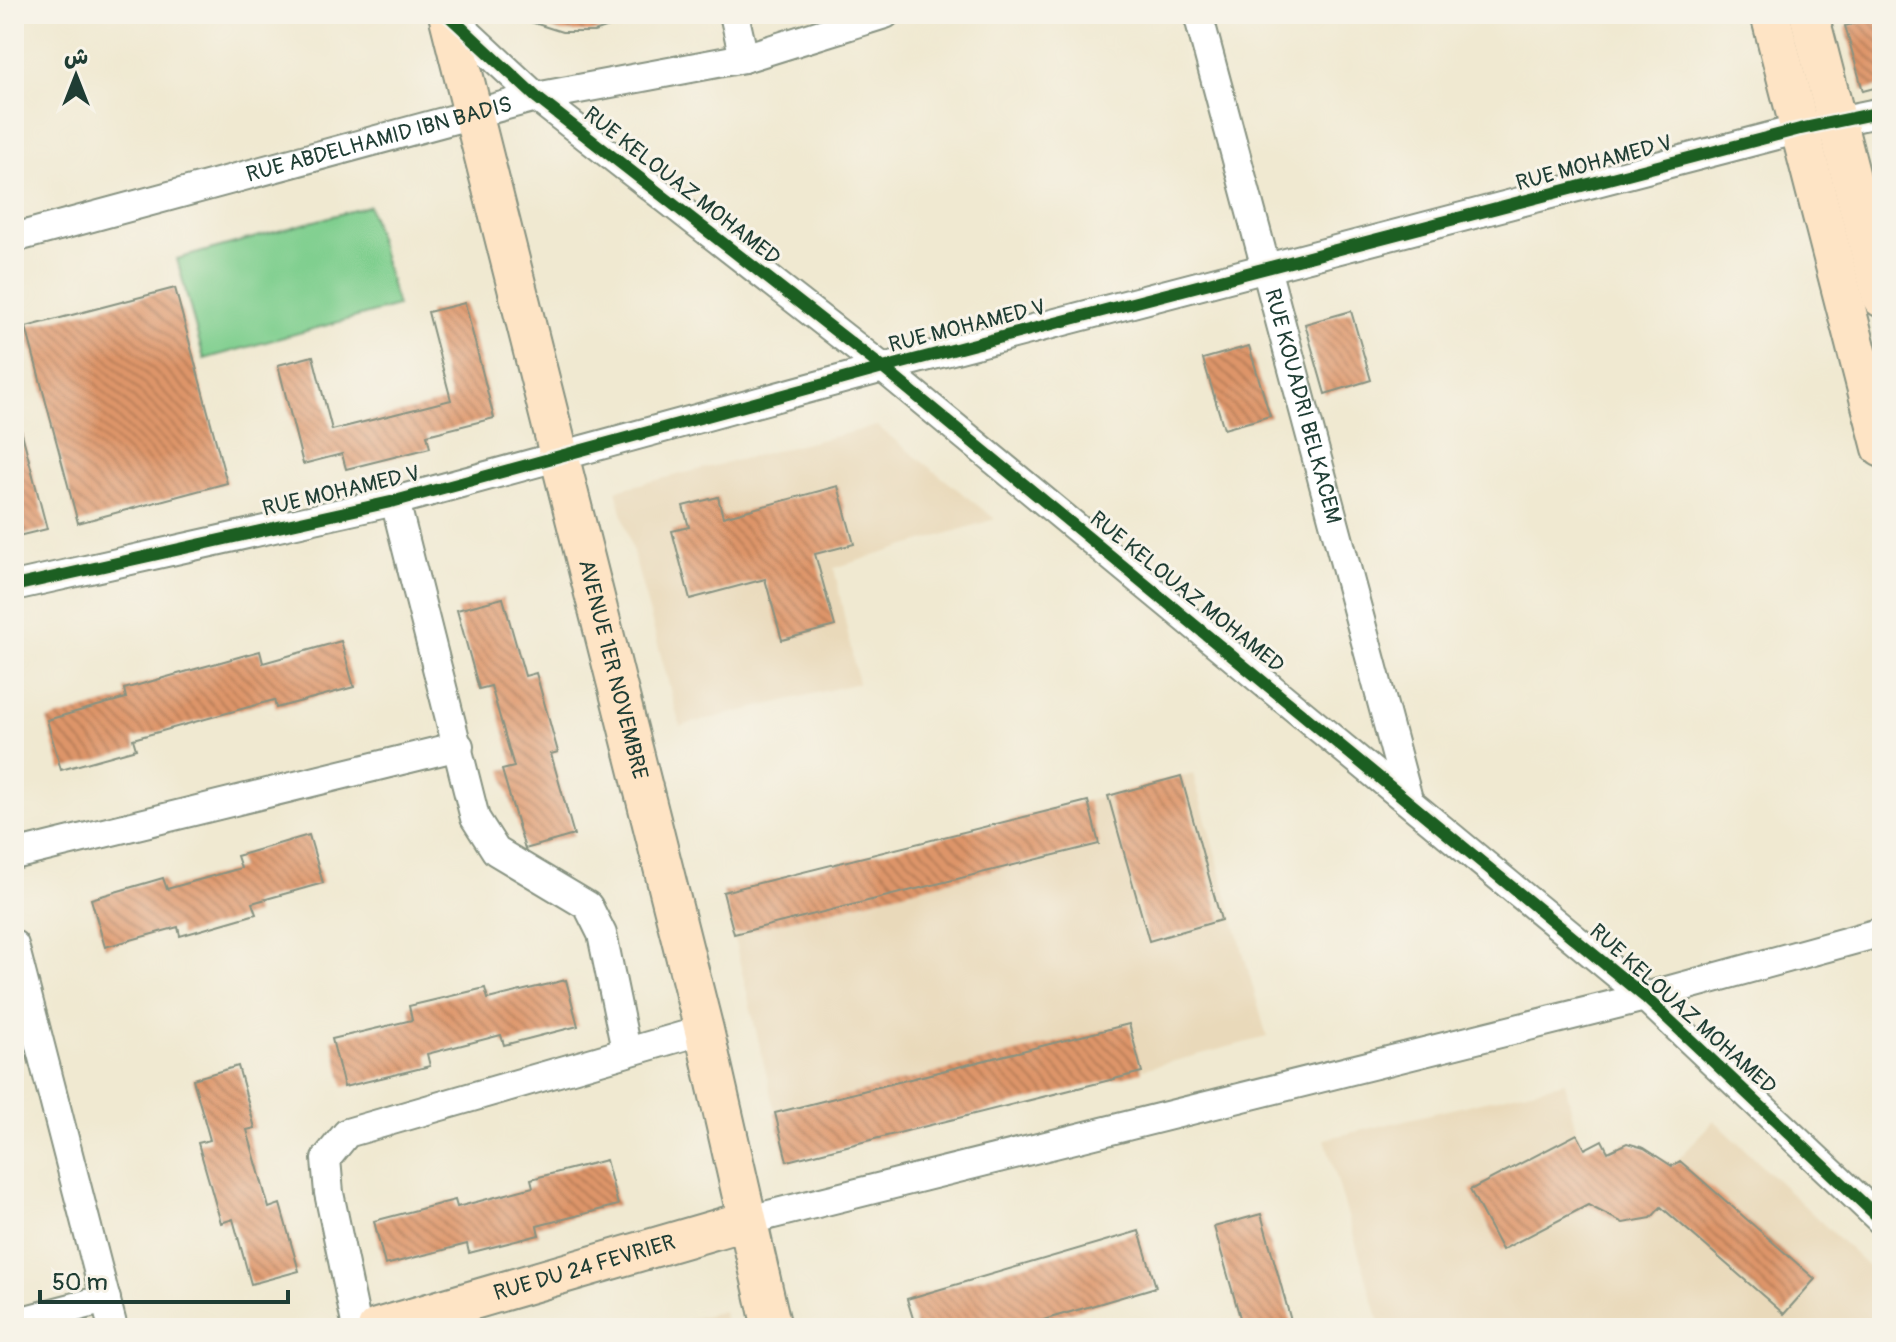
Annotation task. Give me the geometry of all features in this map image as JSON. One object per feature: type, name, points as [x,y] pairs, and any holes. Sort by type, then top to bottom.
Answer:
[{"type":"main road","points":[[1770,14],[1818,126],[1882,298]]},
{"type":"main road","points":[[1809,14],[1818,126],[1882,448]]},
{"type":"main road","name":"AVENUE 1ER NOVEMBRE","points":[[448,15],[704,1030],[745,1221],[772,1328]]},
{"type":"main road","name":"RUE DU 24 FEVRIER","points":[[377,1328],[745,1221]]},
{"type":"street","points":[[734,14],[744,58]]},
{"type":"street","name":"RUE ABDELHAMID IBN BADIS","points":[[14,238],[536,97],[744,58],[885,14]]},
{"type":"street","name":"RUE KOUADRI BELKACEM","points":[[1198,14],[1408,799]]},
{"type":"street","name":"RUE KELOUAZ MOHAMED","points":[[448,15],[536,97],[883,368],[1645,997],[1882,1221]]},
{"type":"street","name":"RUE MOHAMED V","points":[[14,586],[395,501],[562,458],[883,368],[1882,112]]},
{"type":"street","points":[[395,501],[475,818],[496,851],[588,906],[602,934],[626,1050]]},
{"type":"street","points":[[14,855],[459,746]]},
{"type":"street","points":[[745,1221],[1645,997],[1882,932]]},
{"type":"street","points":[[14,945],[113,1328]]},
{"type":"street","points":[[357,1328],[329,1193],[326,1159],[347,1133],[626,1050],[704,1030]]},
{"type":"street","points":[[14,1323],[106,1299]]},
{"type":"shaded area","points":[[877,426],[995,519],[834,568],[858,683],[680,726],[616,490]]},
{"type":"shaded area","points":[[1193,774],[1267,1037],[787,1161],[723,892]]},
{"type":"shaded area","points":[[1565,1082],[1577,1134],[1585,1148],[1602,1140],[1609,1152],[1627,1143],[1644,1148],[1672,1166],[1714,1120],[1882,1280],[1882,1328],[1381,1328],[1325,1139]]},
{"type":"shaded area","points":[[723,1311],[728,1328],[656,1328]]},
{"type":"green space","points":[[369,206],[397,306],[204,359],[177,259]]},
{"type":"building","points":[[522,14],[634,14],[624,22],[594,32],[562,32],[531,22]]},
{"type":"building","points":[[1882,16],[1882,86],[1863,91],[1845,26]]},
{"type":"building","points":[[175,288],[227,483],[78,523],[26,327]]},
{"type":"building","points":[[465,303],[494,418],[427,435],[430,448],[346,469],[342,454],[303,464],[278,365],[313,356],[332,430],[451,400],[428,312]]},
{"type":"building","points":[[1351,311],[1371,380],[1325,394],[1305,324]]},
{"type":"building","points":[[1249,346],[1270,416],[1224,429],[1203,359]]},
{"type":"building","points":[[14,403],[47,529],[14,537]]},
{"type":"building","points":[[838,486],[854,544],[815,554],[835,626],[782,640],[765,579],[690,599],[672,531],[689,527],[683,506],[718,497],[723,517]]},
{"type":"building","points":[[503,598],[525,676],[536,673],[558,752],[551,754],[574,835],[525,849],[502,770],[514,767],[491,686],[479,689],[457,610]]},
{"type":"building","points":[[341,641],[354,687],[276,708],[274,700],[133,739],[136,749],[61,770],[47,720],[126,698],[124,689],[260,651],[263,663]]},
{"type":"building","points":[[1181,776],[1221,920],[1149,941],[1108,796]]},
{"type":"building","points":[[1088,801],[1099,844],[734,934],[723,892]]},
{"type":"building","points":[[309,835],[323,883],[252,903],[256,914],[180,936],[178,927],[105,947],[91,899],[163,878],[167,889],[241,868],[237,856]]},
{"type":"building","points":[[566,980],[578,1026],[504,1045],[501,1035],[427,1054],[430,1066],[344,1087],[332,1039],[412,1020],[409,1006],[485,988],[488,999]]},
{"type":"building","points":[[1129,1024],[1142,1072],[787,1161],[775,1113]]},
{"type":"building","points":[[238,1066],[255,1128],[247,1130],[269,1208],[280,1204],[299,1271],[251,1284],[233,1219],[221,1223],[198,1143],[210,1140],[193,1079]]},
{"type":"building","points":[[1577,1134],[1585,1149],[1602,1140],[1608,1152],[1627,1143],[1644,1148],[1672,1166],[1680,1161],[1815,1279],[1784,1314],[1661,1207],[1651,1218],[1623,1223],[1588,1205],[1502,1250],[1470,1190]]},
{"type":"building","points":[[606,1160],[618,1205],[537,1226],[539,1235],[469,1253],[467,1244],[385,1265],[374,1221],[455,1200],[457,1207],[533,1187],[531,1179]]},
{"type":"building","points":[[1261,1214],[1293,1328],[1243,1328],[1214,1227]]},
{"type":"building","points":[[1139,1231],[1156,1287],[1016,1328],[916,1328],[907,1299]]},
{"type":"building","points":[[14,1265],[21,1287],[14,1289]]},
{"type":"cycle path","points":[[448,15],[536,97],[883,368],[1645,997],[1882,1221]]},
{"type":"cycle path","points":[[14,586],[395,501],[883,368],[1800,129],[1882,112]]}]
